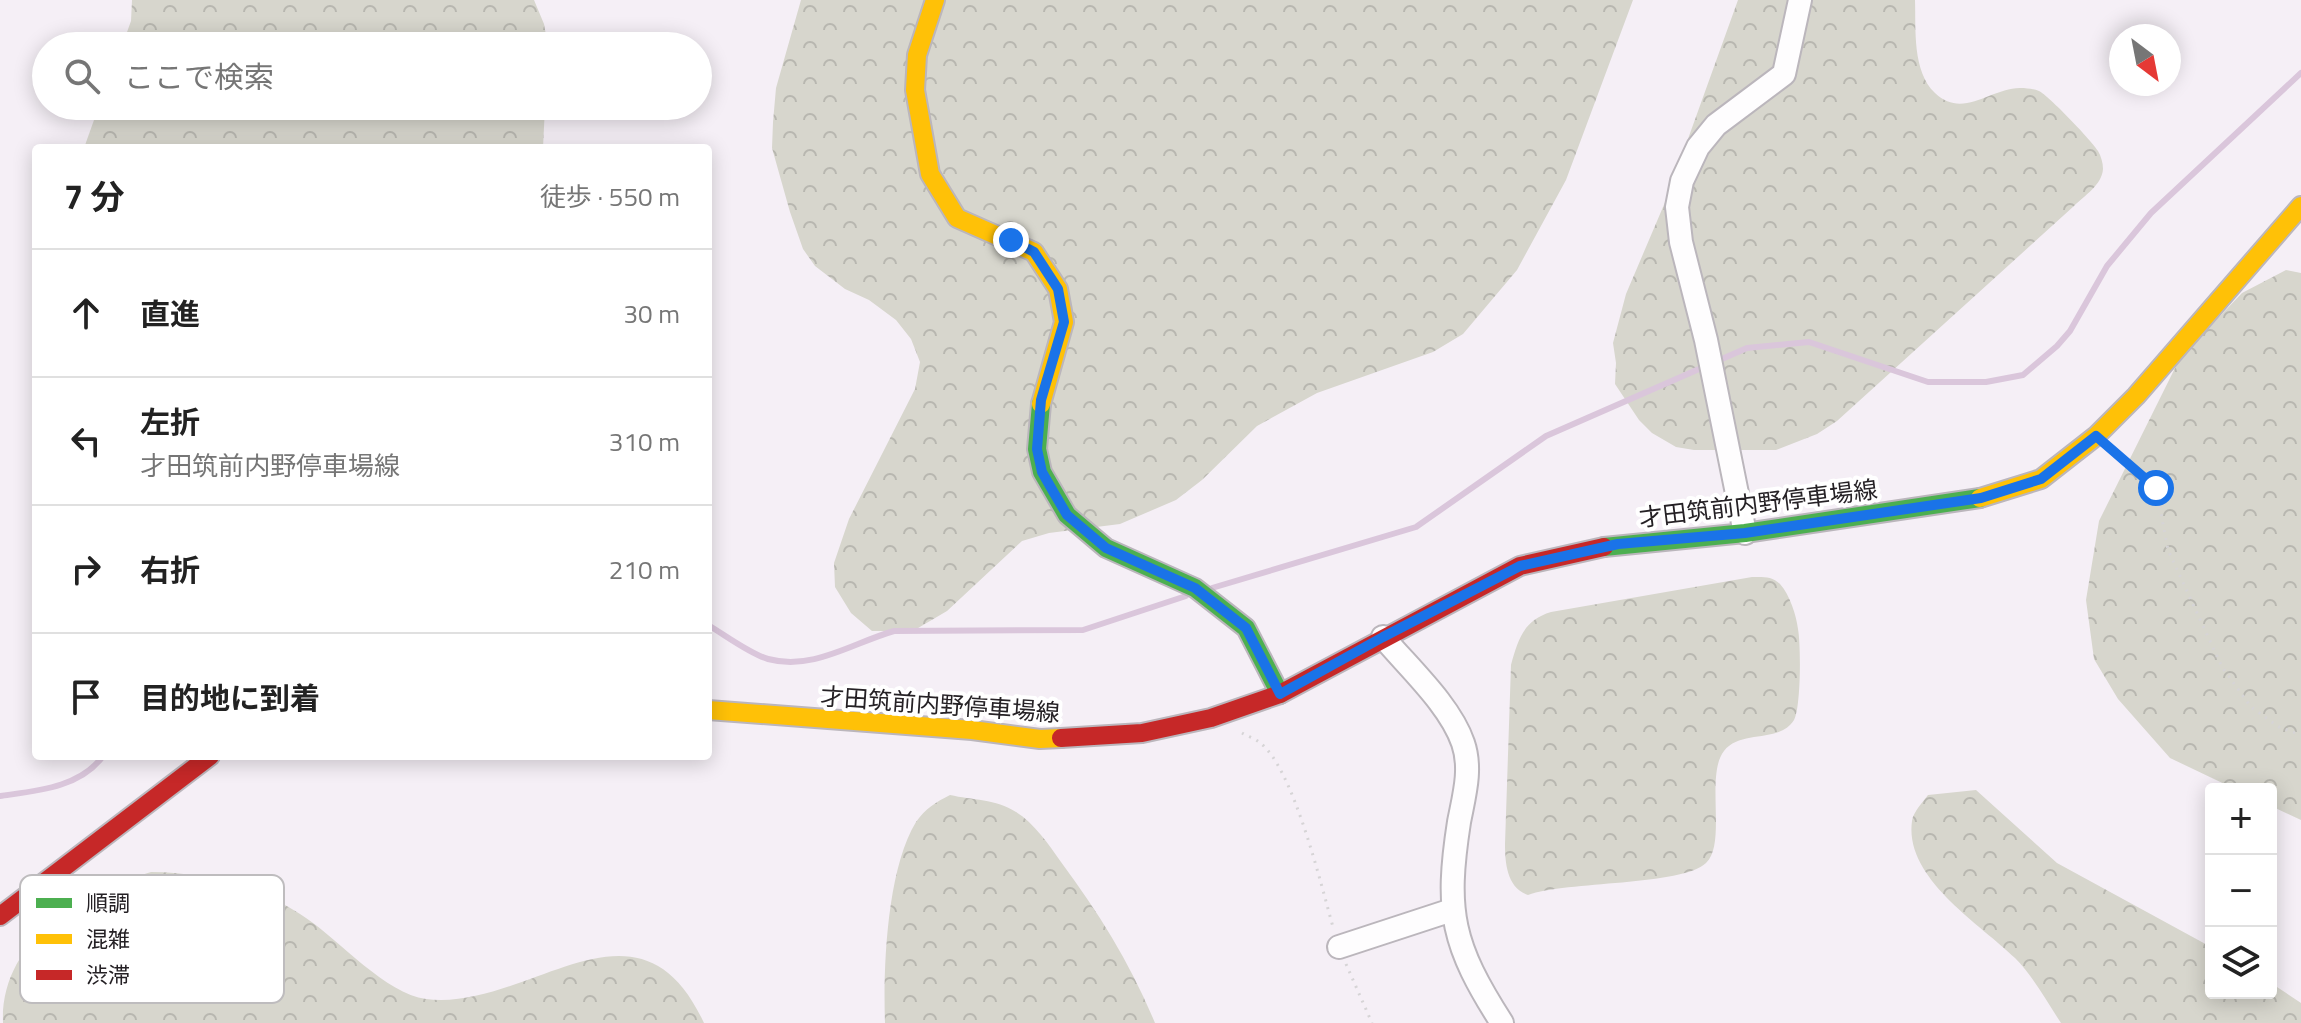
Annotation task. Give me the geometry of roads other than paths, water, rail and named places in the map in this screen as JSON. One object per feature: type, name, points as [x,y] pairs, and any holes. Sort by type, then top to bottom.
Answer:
[{"type":"main road","points":[[935,0],[917,55],[915,90],[930,174],[957,218],[1034,252],[1058,289],[1064,322],[1041,400],[1037,449],[1042,472],[1067,515],[1106,548],[1195,588],[1246,628],[1280,694]]},
{"type":"main road","name":"才田筑前内野停車場線","points":[[712,710],[972,730],[1040,739],[1142,733],[1211,718],[1280,694],[1520,566],[1618,544],[1745,533],[1981,498],[2041,479],[2096,436],[2136,396],[2301,206]]},
{"type":"main road","points":[[54,875],[205,760]]},
{"type":"main road","points":[[0,916],[20,901]]},
{"type":"street","points":[[1745,533],[1706,340],[1681,242],[1677,207],[1682,181],[1698,147],[1716,125],[1784,74],[1800,0]]},
{"type":"street","points":[[1383,637],[1450,716],[1464,744],[1468,767],[1451,872],[1452,910],[1460,946],[1502,1023]]},
{"type":"street","points":[[1339,947],[1452,910]]},
{"type":"waterway","points":[[1212,588],[1416,527],[1546,436],[1747,348],[1809,342],[1928,382],[1986,382],[2023,375],[2070,331],[2107,266],[2151,213],[2301,73]]},
{"type":"waterway","points":[[712,628],[761,657],[785,662],[801,661],[817,659],[894,631],[1083,630],[1186,596]]},
{"type":"waterway","points":[[0,796],[42,790],[70,781],[99,760]]}]
